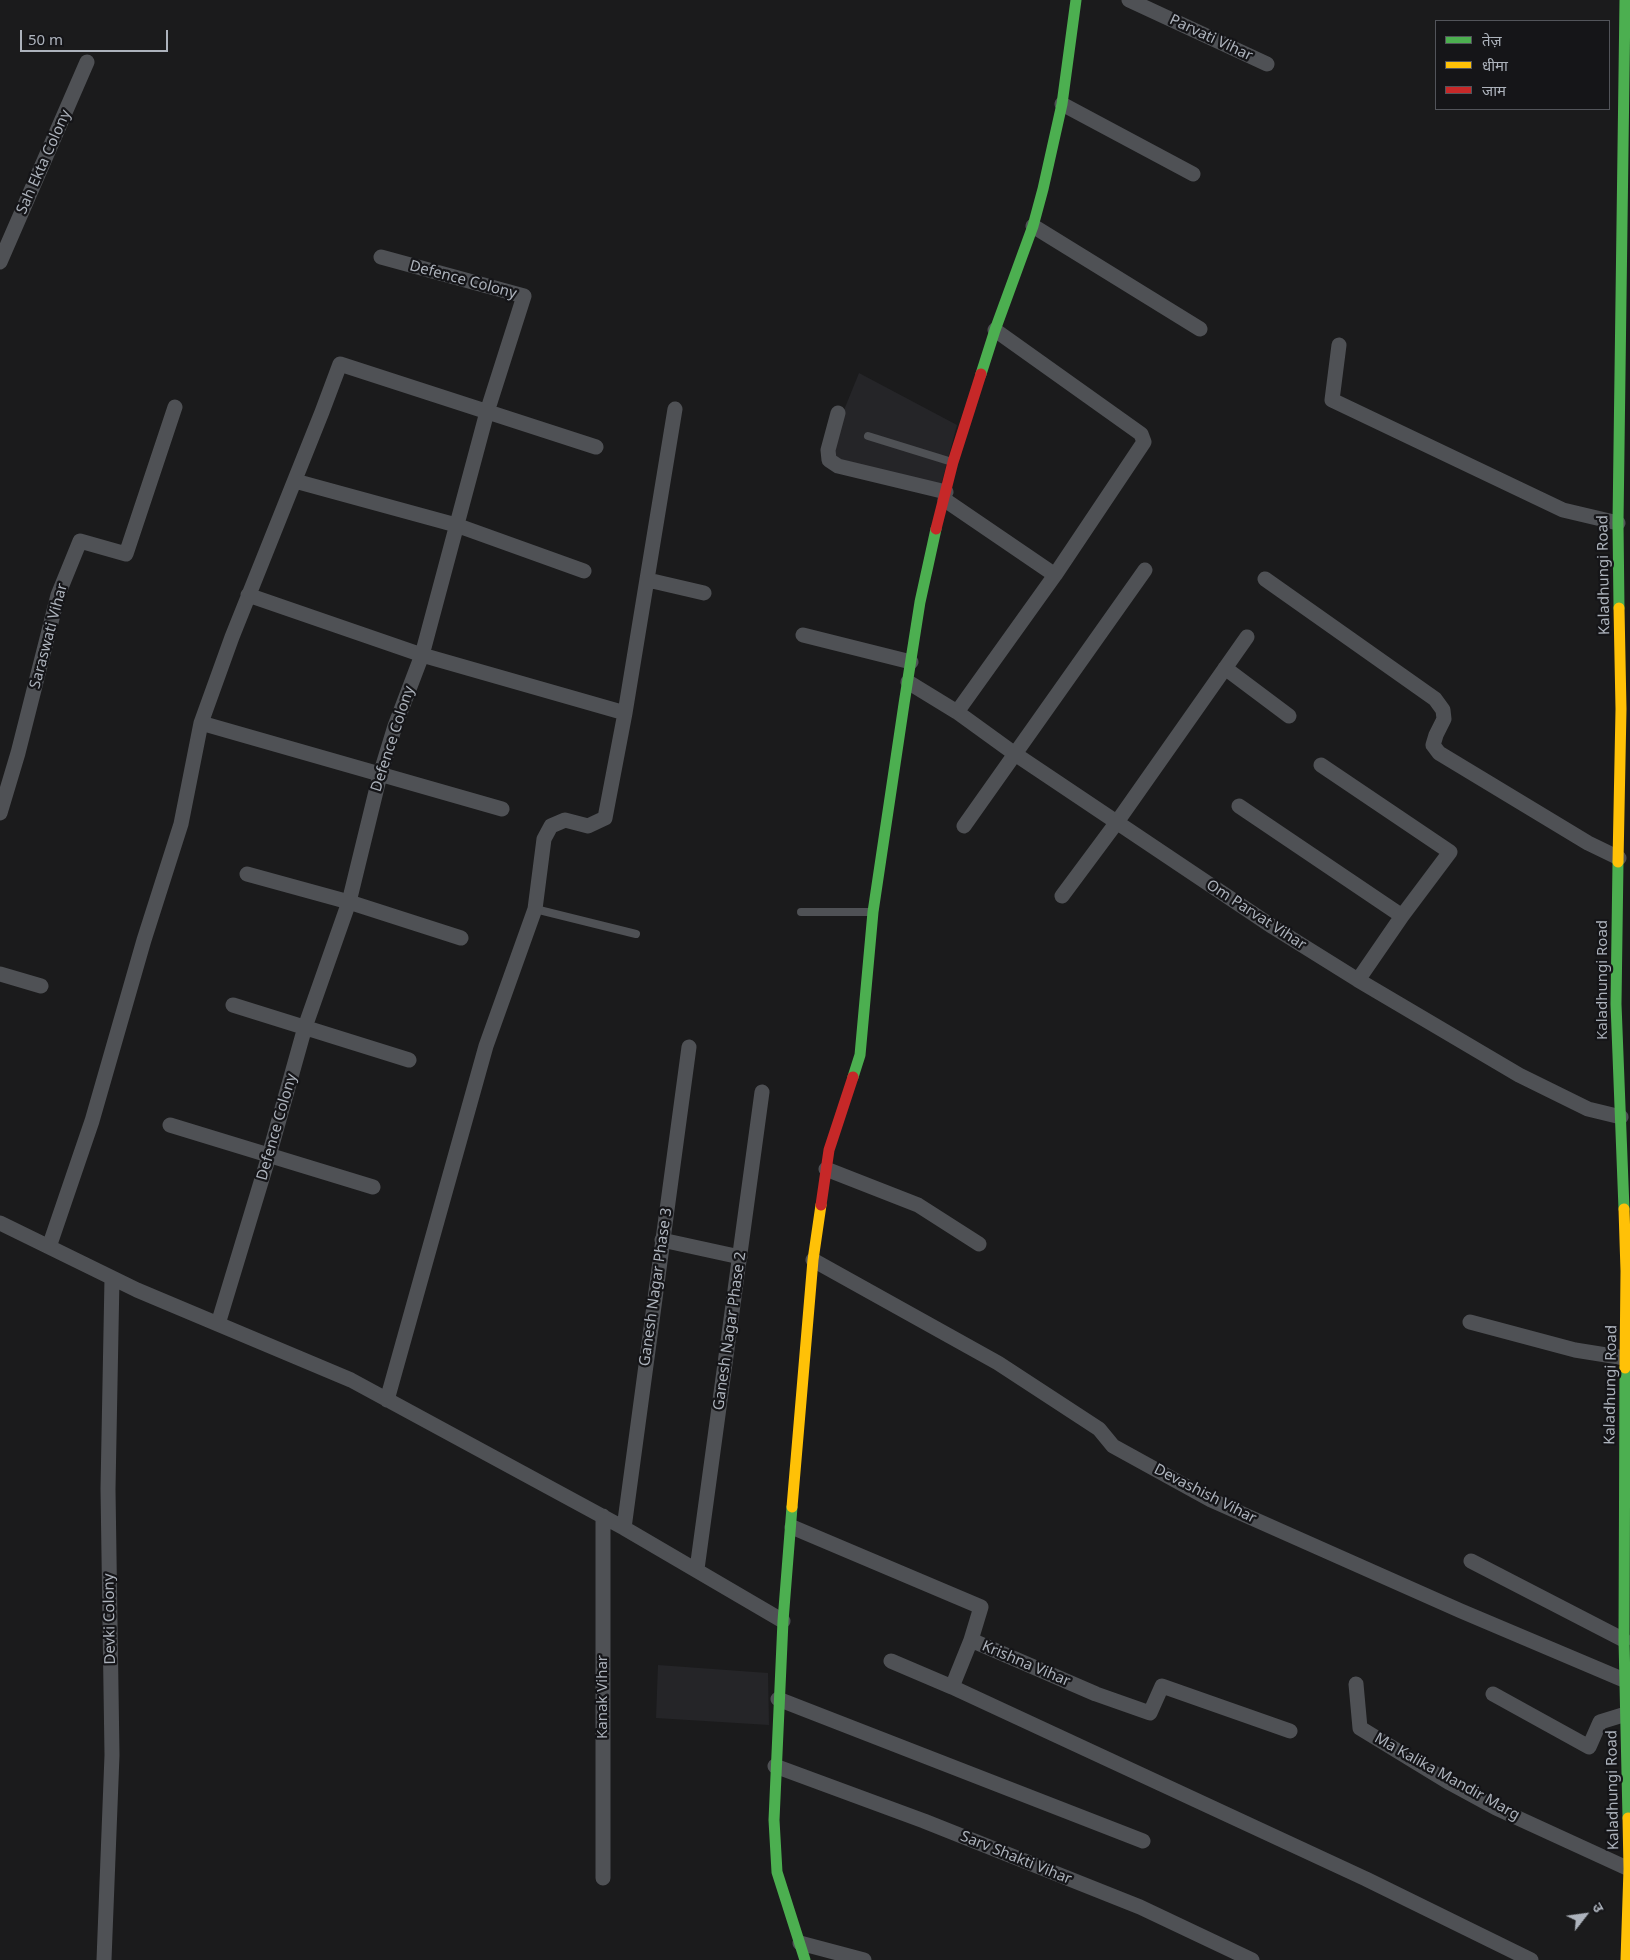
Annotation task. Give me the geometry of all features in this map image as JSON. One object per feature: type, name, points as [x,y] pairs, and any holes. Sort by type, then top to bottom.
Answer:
[{"type":"street","points":[[805,1960],[777,1872],[774,1820],[775,1766],[783,1621],[814,1260],[826,1169],[829,1150],[860,1055],[873,912],[911,662],[930,554],[953,462],[995,330],[1033,226],[1062,104],[1076,0]]},
{"type":"street","name":"Parvati Vihar","points":[[1128,0],[1267,64]]},
{"type":"street","name":"Kaladhungi Road","points":[[1625,0],[1625,313],[1618,523],[1626,710],[1619,858],[1616,1004],[1624,1077],[1621,1117],[1628,1337],[1625,1358],[1627,1535],[1624,1640],[1624,1680],[1628,1738],[1629,1869],[1626,1960]]},
{"type":"street","name":"Sah Ekta Colony","points":[[0,262],[87,62]]},
{"type":"street","points":[[1062,104],[1192,174]]},
{"type":"street","points":[[1033,226],[1200,329]]},
{"type":"street","name":"Defence Colony","points":[[218,1324],[270,1154],[305,1027],[349,902],[380,775],[395,726],[422,655],[487,412],[524,296],[381,257]]},
{"type":"street","points":[[957,712],[1055,575],[1144,442],[1141,434],[995,330]]},
{"type":"street","points":[[1339,345],[1332,400],[1563,510],[1618,523]]},
{"type":"street","points":[[49,1247],[92,1122],[144,940],[181,824],[201,723],[248,595],[340,364],[596,447]]},
{"type":"street","name":"Saraswati Vihar","points":[[0,813],[18,753],[58,595],[80,540],[126,554],[175,406]]},
{"type":"street","points":[[387,1400],[486,1046],[535,909],[544,839],[551,826],[565,820],[588,826],[605,818],[648,580],[675,409]]},
{"type":"street","points":[[838,413],[828,450],[829,460],[838,466],[945,496],[1055,575]]},
{"type":"street","points":[[295,481],[456,525],[584,571]]},
{"type":"street","points":[[964,826],[1145,570]]},
{"type":"street","points":[[1265,579],[1436,699],[1443,710],[1444,719],[1433,745],[1439,753],[1588,843],[1619,858]]},
{"type":"street","points":[[648,580],[704,593]]},
{"type":"street","points":[[248,595],[422,655],[625,713]]},
{"type":"street","points":[[803,635],[911,662]]},
{"type":"street","points":[[1062,896],[1117,822],[1247,637]]},
{"type":"street","points":[[1225,668],[1289,716]]},
{"type":"street","name":"Om Parvat Vihar","points":[[908,682],[957,712],[1015,754],[1273,927],[1358,980],[1520,1075],[1588,1109],[1621,1117]]},
{"type":"street","points":[[201,723],[502,809]]},
{"type":"street","points":[[1321,765],[1450,852],[1402,916],[1358,980]]},
{"type":"street","points":[[1239,806],[1402,916]]},
{"type":"street","points":[[247,874],[349,902],[461,938]]},
{"type":"street","points":[[0,974],[41,986]]},
{"type":"street","points":[[233,1005],[409,1060]]},
{"type":"street","name":"Ganesh Nagar Phase 3","points":[[624,1528],[689,1048]]},
{"type":"street","name":"Ganesh Nagar Phase 2","points":[[696,1569],[762,1092]]},
{"type":"street","points":[[170,1125],[373,1187]]},
{"type":"street","points":[[826,1169],[918,1205],[979,1244]]},
{"type":"street","points":[[0,1223],[112,1278],[351,1380],[624,1528],[783,1621]]},
{"type":"street","points":[[662,1240],[740,1257]]},
{"type":"street","name":"Devashish Vihar","points":[[814,1260],[998,1363],[1099,1429],[1114,1446],[1211,1500],[1461,1611],[1624,1680]]},
{"type":"street","name":"Devki Colony","points":[[104,1960],[112,1755],[108,1489],[112,1278]]},
{"type":"street","points":[[1470,1322],[1574,1350],[1625,1358]]},
{"type":"street","name":"Kanak Vihar","points":[[602,1516],[603,1878]]},
{"type":"street","name":"Krishna Vihar","points":[[792,1527],[980,1607],[971,1640],[1096,1694],[1150,1713],[1162,1686],[1290,1731]]},
{"type":"street","points":[[1471,1560],[1624,1640]]},
{"type":"street","points":[[952,1687],[971,1640]]},
{"type":"street","points":[[891,1661],[952,1687],[1366,1879],[1531,1960]]},
{"type":"street","name":"Ma Kalika Mandir Marg","points":[[1356,1684],[1360,1728],[1450,1783],[1496,1808],[1629,1869]]},
{"type":"street","points":[[1494,1694],[1589,1747],[1600,1722],[1626,1714]]},
{"type":"street","points":[[778,1699],[1144,1841]]},
{"type":"street","name":"Sarv Shakti Vihar","points":[[775,1766],[924,1821],[1140,1907],[1252,1960]]},
{"type":"street","points":[[800,1943],[864,1960]]},
{"type":"lane","points":[[868,436],[953,462]]},
{"type":"lane","points":[[535,909],[636,934]]},
{"type":"lane","points":[[801,912],[873,912]]},
{"type":"shaded area","points":[[859,373],[957,425],[941,485],[839,461],[832,454],[844,410]]},
{"type":"shaded area","points":[[658,1665],[768,1673],[769,1725],[656,1718]]},
{"type":"traffic: fast","points":[[981,374],[1033,226],[1043,189],[1062,104],[1076,0]]},
{"type":"traffic: fast","points":[[1619,608],[1618,523],[1625,0]]},
{"type":"traffic: fast","points":[[853,1077],[860,1055],[873,912],[904,704],[920,602],[936,529]]},
{"type":"traffic: fast","points":[[1618,862],[1616,1004],[1624,1209]]},
{"type":"traffic: fast","points":[[1625,1368],[1624,1640],[1628,1818]]},
{"type":"traffic: fast","points":[[792,1507],[783,1621],[774,1820],[777,1872],[805,1960]]},
{"type":"traffic: slow","points":[[1618,862],[1621,709],[1619,608]]},
{"type":"traffic: slow","points":[[792,1507],[813,1260],[821,1205]]},
{"type":"traffic: slow","points":[[1624,1209],[1626,1271],[1625,1368]]},
{"type":"traffic: slow","points":[[1626,1960],[1629,1869],[1628,1818]]},
{"type":"traffic: jam","points":[[936,529],[953,462],[981,374]]},
{"type":"traffic: jam","points":[[821,1205],[829,1150],[853,1077]]}]
